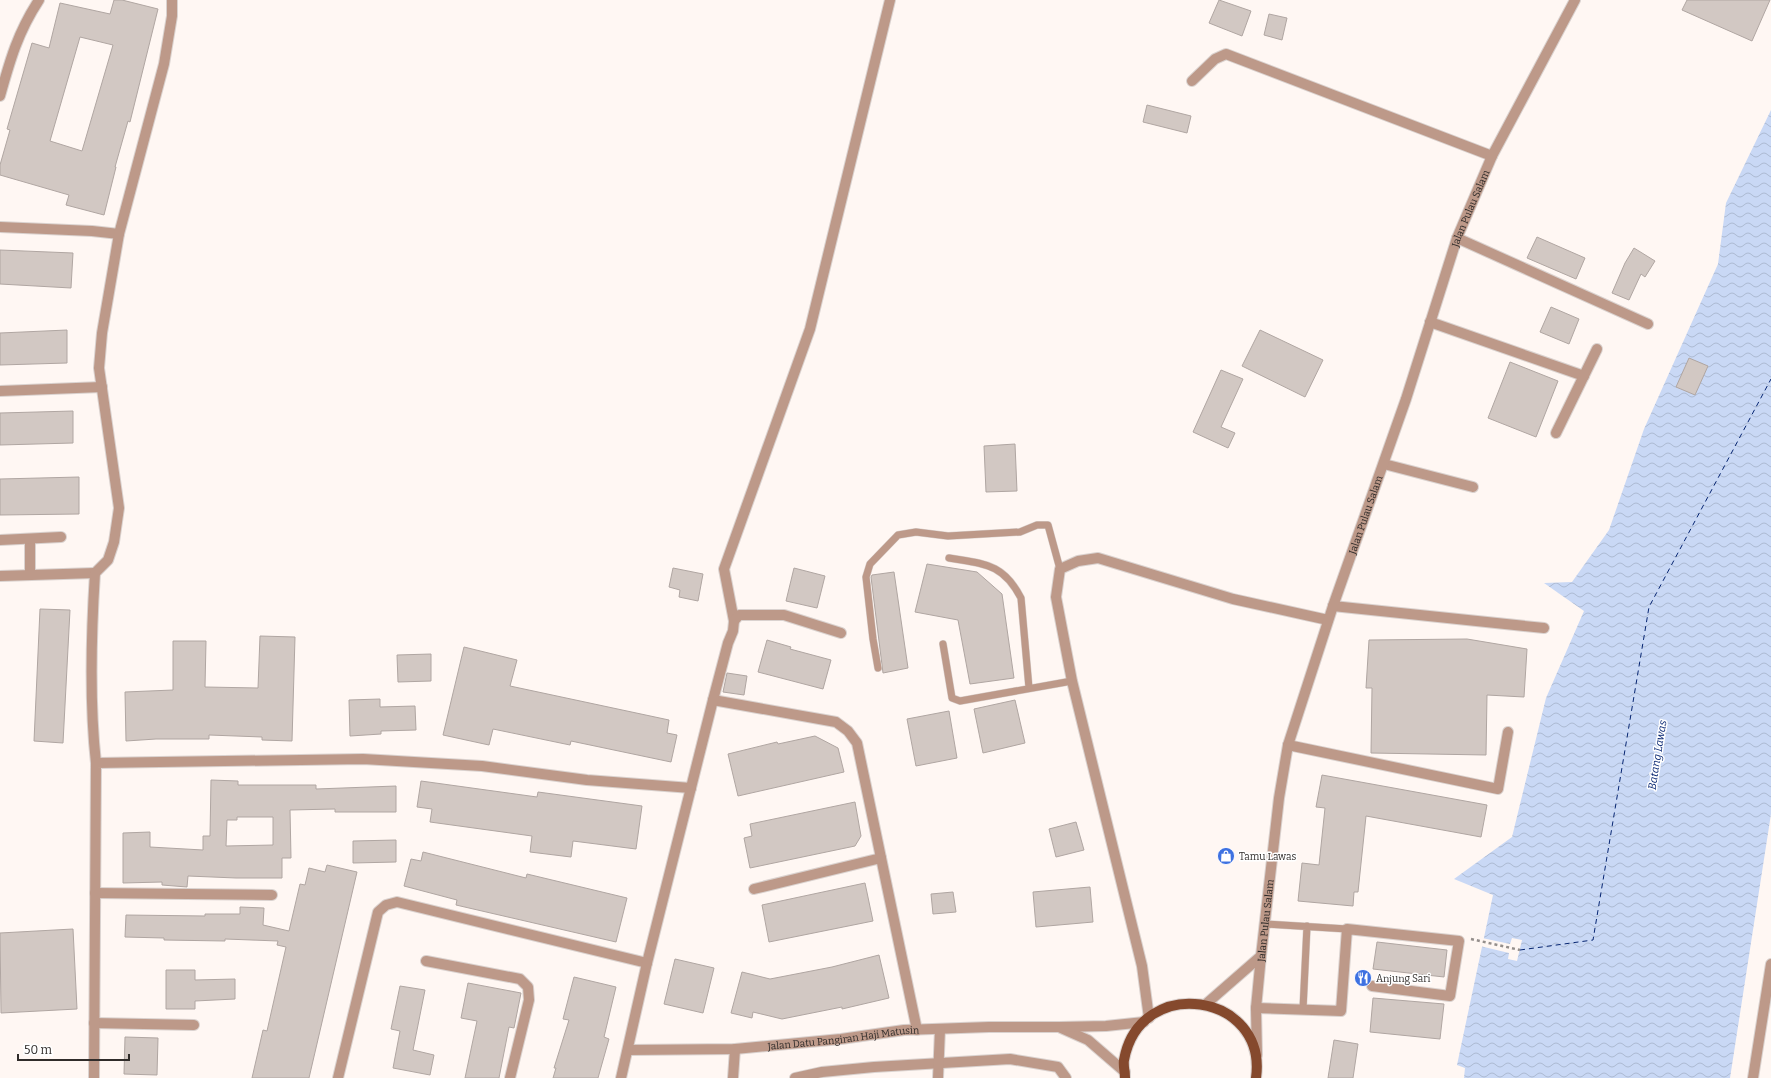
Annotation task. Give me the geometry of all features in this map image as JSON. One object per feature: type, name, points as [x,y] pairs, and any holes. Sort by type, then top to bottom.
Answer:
[{"type":"main road","points":[[1125,1075],[1124,1060],[1131,1040],[1146,1020],[1162,1009],[1184,1003],[1206,1004],[1226,1012],[1243,1027],[1257,1057],[1256,1078]]},
{"type":"street","points":[[0,96],[16,42],[27,17],[39,0]]},
{"type":"street","points":[[94,1078],[96,764],[92,728],[91,640],[95,573],[108,560],[114,542],[119,508],[100,368],[102,333],[118,234],[164,64],[172,16],[172,0]]},
{"type":"street","points":[[621,1078],[647,963],[713,700],[728,643],[733,631],[734,621],[724,569],[810,329],[890,0]]},
{"type":"street","name":"Jalan Pulau Salam","points":[[1257,1057],[1256,1008],[1261,956],[1279,798],[1288,745],[1328,620],[1384,464],[1457,238],[1492,156],[1575,0]]},
{"type":"street","points":[[1192,82],[1215,59],[1226,54],[1492,156]]},
{"type":"street","points":[[0,227],[92,231],[118,234]]},
{"type":"street","points":[[1457,238],[1648,324]]},
{"type":"street","points":[[1430,322],[1584,376]]},
{"type":"street","points":[[1556,433],[1597,349]]},
{"type":"street","points":[[0,391],[102,387]]},
{"type":"street","points":[[1384,464],[1473,487]]},
{"type":"street","points":[[0,540],[61,537]]},
{"type":"street","points":[[30,539],[30,575]]},
{"type":"street","points":[[1146,1020],[1142,966],[1072,681],[1056,597],[1060,569],[1078,561],[1098,558],[1233,599],[1328,620]]},
{"type":"street","points":[[0,576],[95,573]]},
{"type":"street","points":[[1333,606],[1544,628]]},
{"type":"street","points":[[734,621],[739,615],[784,615],[841,633]]},
{"type":"street","points":[[713,700],[836,722],[848,731],[857,744],[917,1030]]},
{"type":"street","points":[[1288,745],[1498,789],[1508,732]]},
{"type":"street","points":[[96,764],[363,759],[482,766],[587,780],[691,788]]},
{"type":"street","points":[[754,889],[881,858]]},
{"type":"street","points":[[95,893],[272,896]]},
{"type":"street","points":[[338,1078],[378,912],[386,905],[397,902],[647,963]]},
{"type":"street","points":[[1256,1008],[1340,1011],[1347,929],[1459,941],[1450,996],[1372,986]]},
{"type":"street","points":[[1206,1004],[1261,956]]},
{"type":"street","points":[[426,961],[520,979],[528,987],[529,1000],[510,1078]]},
{"type":"street","points":[[1753,1078],[1771,964]]},
{"type":"street","name":"Jalan Datu Pangiran Haji Matusin","points":[[628,1050],[735,1049],[917,1030],[989,1027],[1059,1028],[1106,1026],[1146,1020]]},
{"type":"street","points":[[94,1023],[194,1025]]},
{"type":"street","points":[[1059,1028],[1088,1040],[1125,1075]]},
{"type":"street","points":[[938,1078],[940,1029]]},
{"type":"street","points":[[733,1078],[735,1049]]},
{"type":"street","points":[[799,1078],[822,1072],[874,1067],[938,1065],[1010,1059],[1058,1067],[1066,1078]]},
{"type":"lane","points":[[878,668],[866,577],[870,564],[898,535],[916,532],[948,536],[1020,532],[1037,525],[1048,525],[1060,569]]},
{"type":"lane","points":[[949,558],[988,564],[1010,579],[1015,586],[1021,598],[1029,688]]},
{"type":"lane","points":[[943,644],[952,698],[960,701],[1072,681]]},
{"type":"lane","points":[[1265,924],[1347,929]]},
{"type":"lane","points":[[1303,1010],[1306,926]]},
{"type":"path","points":[[1459,941],[1464,938],[1520,950]]},
{"type":"water","name":"Batang Lawas","points":[[1771,110],[1771,814],[1730,1078],[1464,1078],[1465,1068],[1457,1065],[1493,895],[1454,879],[1512,837],[1546,698],[1584,611],[1544,583],[1572,582],[1609,530],[1644,429],[1718,264],[1726,203]]},
{"type":"pier","points":[[1482,938],[1510,944],[1512,938],[1522,940],[1517,961],[1508,959],[1509,953],[1480,946]]},
{"type":"building","points":[[114,0],[122,0],[158,9],[130,122],[128,121],[115,167],[104,215],[66,205],[69,195],[0,175],[0,165],[10,130],[7,129],[32,43],[49,48],[60,3],[110,14]],"holes":[[[80,37],[113,45],[82,151],[50,141]]]},
{"type":"building","points":[[1219,0],[1251,11],[1242,36],[1209,23]]},
{"type":"building","points":[[1687,0],[1770,0],[1752,41],[1682,10]]},
{"type":"building","points":[[1269,14],[1287,18],[1282,40],[1264,35]]},
{"type":"building","points":[[1147,105],[1191,116],[1187,133],[1143,122]]},
{"type":"building","points":[[1537,237],[1585,258],[1576,279],[1527,258]]},
{"type":"building","points":[[1634,248],[1655,261],[1645,277],[1641,274],[1629,300],[1612,293],[1625,263]]},
{"type":"building","points":[[0,250],[73,253],[71,288],[0,284]]},
{"type":"building","points":[[1551,307],[1579,319],[1569,344],[1540,332]]},
{"type":"building","points":[[67,330],[67,363],[0,365],[0,333]]},
{"type":"building","points":[[1260,330],[1323,360],[1305,397],[1242,366]]},
{"type":"building","points":[[1689,358],[1708,366],[1695,395],[1676,387]]},
{"type":"building","points":[[1510,362],[1558,381],[1536,437],[1488,418]]},
{"type":"building","points":[[1221,370],[1243,379],[1221,427],[1235,433],[1228,448],[1193,432]]},
{"type":"building","points":[[73,411],[73,443],[0,445],[0,413]]},
{"type":"building","points":[[1015,444],[1017,491],[986,492],[984,446]]},
{"type":"building","points":[[79,477],[79,514],[0,515],[0,479]]},
{"type":"building","points":[[927,564],[977,572],[1002,594],[1014,678],[970,684],[958,620],[915,612]]},
{"type":"building","points":[[673,568],[703,574],[698,601],[679,597],[680,590],[669,587]]},
{"type":"building","points":[[794,568],[825,576],[817,608],[786,601]]},
{"type":"building","points":[[894,572],[908,668],[883,673],[871,577],[872,575]]},
{"type":"building","points":[[40,609],[70,610],[63,743],[34,741]]},
{"type":"building","points":[[260,636],[295,637],[292,741],[262,740],[262,737],[209,735],[209,739],[156,739],[126,741],[125,692],[173,690],[173,641],[206,641],[205,687],[258,688]]},
{"type":"building","points":[[1467,639],[1527,649],[1524,697],[1487,695],[1486,755],[1371,753],[1372,688],[1366,688],[1369,640]]},
{"type":"building","points":[[767,640],[791,647],[790,649],[831,660],[823,689],[758,672]]},
{"type":"building","points":[[464,647],[517,660],[510,686],[669,720],[667,733],[677,735],[671,762],[571,741],[570,745],[493,729],[489,745],[443,735]]},
{"type":"building","points":[[431,654],[431,681],[398,682],[397,655]]},
{"type":"building","points":[[727,673],[747,676],[744,695],[723,692]]},
{"type":"building","points":[[380,699],[380,707],[415,706],[416,730],[381,731],[381,734],[350,736],[349,700]]},
{"type":"building","points":[[1015,700],[1025,743],[983,753],[974,709]]},
{"type":"building","points":[[949,711],[957,758],[916,766],[907,719]]},
{"type":"building","points":[[815,736],[838,748],[844,772],[738,796],[728,754],[777,742],[778,744]]},
{"type":"building","points":[[1322,775],[1487,805],[1481,837],[1366,816],[1358,892],[1354,892],[1353,906],[1298,901],[1302,863],[1319,865],[1325,808],[1316,807]]},
{"type":"building","points":[[211,780],[238,781],[238,785],[316,785],[316,789],[396,786],[396,812],[335,812],[335,809],[290,810],[291,858],[282,858],[282,878],[188,876],[187,887],[162,885],[162,882],[123,883],[123,833],[150,832],[150,847],[203,850],[203,836],[210,836]],"holes":[[[237,817],[273,817],[273,845],[226,846],[227,820],[237,820]]]},
{"type":"building","points":[[421,781],[537,797],[538,792],[642,806],[636,849],[573,841],[571,857],[530,852],[532,836],[430,822],[432,809],[417,807]]},
{"type":"building","points":[[855,802],[861,836],[855,846],[750,868],[744,838],[752,836],[750,824]]},
{"type":"building","points":[[1076,822],[1084,850],[1056,857],[1049,829]]},
{"type":"building","points":[[396,840],[396,862],[353,863],[353,841]]},
{"type":"building","points":[[423,852],[526,878],[527,874],[627,898],[616,942],[456,905],[457,900],[404,886],[411,859],[421,861]]},
{"type":"building","points":[[327,865],[357,872],[309,1078],[252,1078],[263,1030],[267,1031],[286,947],[277,945],[278,941],[225,939],[225,941],[164,940],[164,938],[125,937],[126,915],[205,916],[205,914],[240,914],[240,907],[264,908],[263,925],[289,931],[300,884],[305,885],[309,868],[325,872]]},
{"type":"building","points":[[865,883],[873,921],[769,942],[762,905]]},
{"type":"building","points":[[1090,887],[1093,922],[1036,927],[1033,892]]},
{"type":"building","points":[[953,892],[956,912],[933,914],[931,894]]},
{"type":"building","points":[[73,929],[77,1009],[1,1013],[0,933]]},
{"type":"building","points":[[1377,942],[1447,950],[1444,977],[1373,969]]},
{"type":"building","points":[[879,955],[889,998],[842,1009],[842,1007],[782,1019],[753,1012],[752,1018],[731,1013],[742,972],[770,979],[832,967]]},
{"type":"building","points":[[675,959],[714,968],[703,1013],[664,1004]]},
{"type":"building","points":[[166,970],[195,970],[195,980],[235,979],[235,999],[195,1001],[195,1009],[166,1009]]},
{"type":"building","points":[[574,977],[616,987],[604,1037],[609,1039],[598,1078],[553,1078],[556,1068],[554,1068],[569,1020],[563,1019]]},
{"type":"building","points":[[468,983],[521,993],[514,1028],[509,1027],[499,1078],[465,1078],[477,1021],[461,1018]]},
{"type":"building","points":[[400,986],[425,990],[413,1050],[434,1055],[430,1075],[393,1068],[400,1031],[391,1029]]},
{"type":"building","points":[[1373,998],[1444,1004],[1440,1039],[1370,1032]]},
{"type":"building","points":[[125,1037],[158,1038],[157,1075],[124,1074]]},
{"type":"building","points":[[1334,1040],[1358,1044],[1353,1078],[1328,1078]]},
{"type":"ferry route","points":[[1520,950],[1593,940],[1649,607],[1771,379]]},
{"type":"place","name":"Tamu Lawas","points":[[1226,856]]},
{"type":"place","name":"Anjung Sari","points":[[1363,978]]}]
